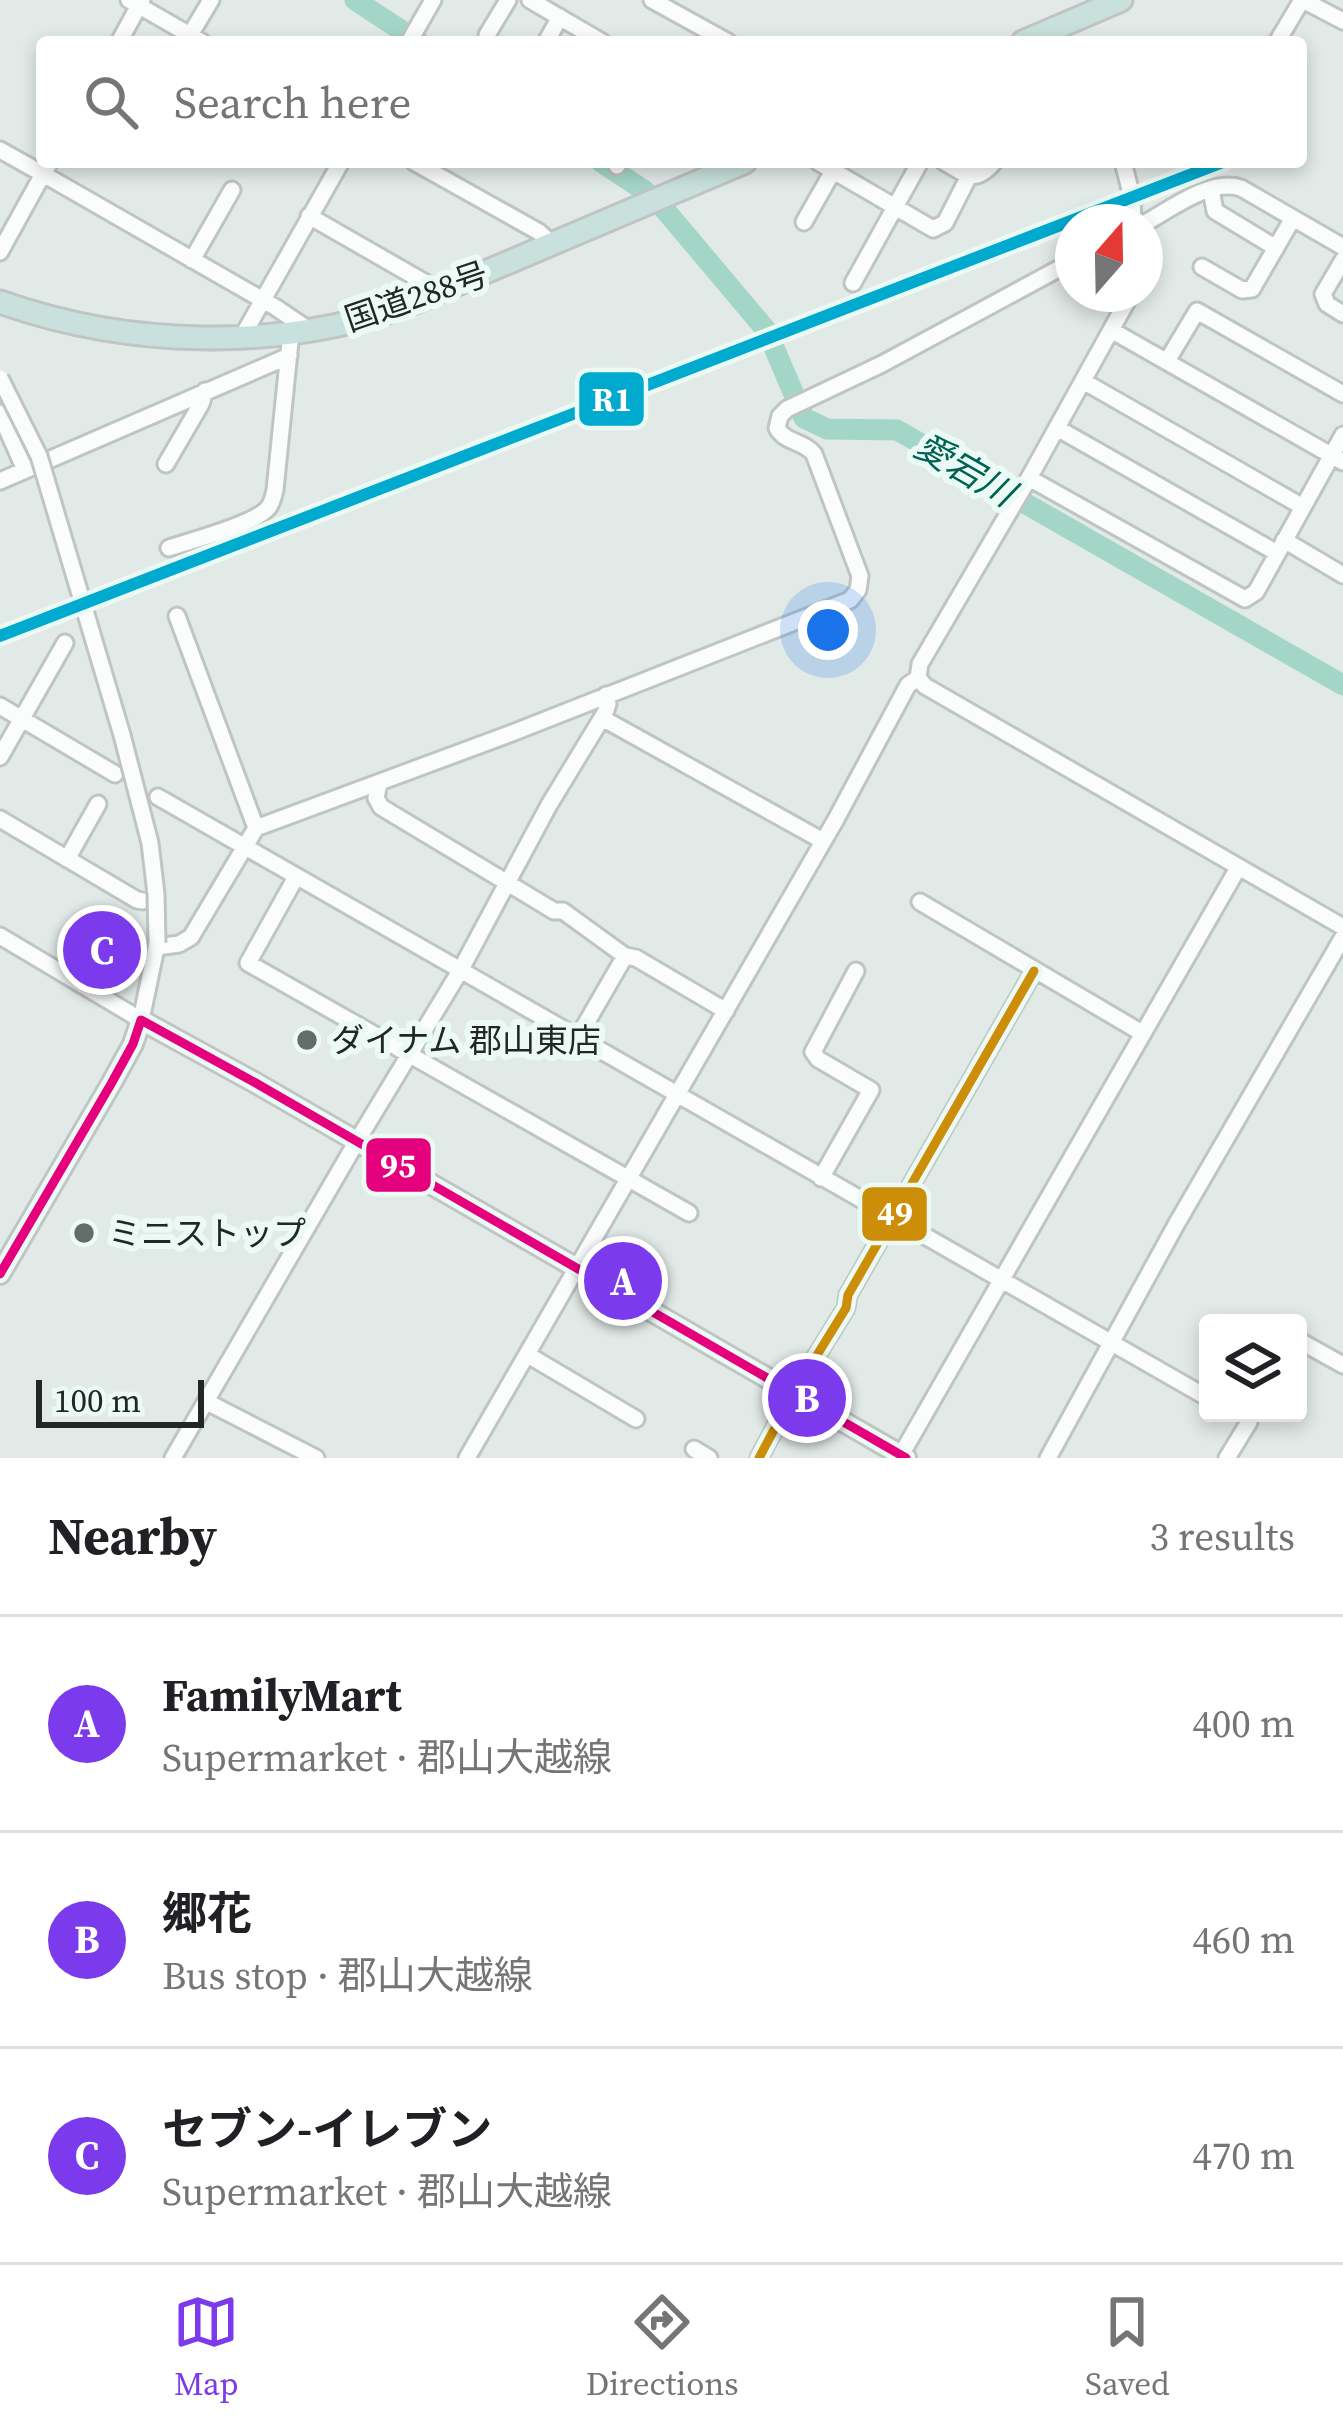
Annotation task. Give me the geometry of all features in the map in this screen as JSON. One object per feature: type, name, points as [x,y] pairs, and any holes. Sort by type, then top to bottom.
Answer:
[{"type":"highway","points":[[1071,33],[1121,0]]},
{"type":"highway","name":"国道288号","points":[[0,302],[69,323],[162,336],[242,337],[362,320],[437,293],[731,168]]},
{"type":"main road","points":[[0,1273],[111,1084],[142,1020],[903,1456]]},
{"type":"street","points":[[197,36],[211,0]]},
{"type":"street","points":[[413,36],[433,0]]},
{"type":"street","points":[[487,35],[508,0]]},
{"type":"street","points":[[530,0],[592,36]]},
{"type":"street","points":[[652,0],[717,36]]},
{"type":"street","points":[[1281,36],[1303,0],[1343,21]]},
{"type":"street","points":[[121,36],[137,2],[191,36]]},
{"type":"street","points":[[549,36],[560,17]]},
{"type":"street","points":[[0,150],[36,164]]},
{"type":"street","points":[[0,253],[47,168],[261,299],[300,331],[289,356],[272,504],[248,520],[169,548]]},
{"type":"street","points":[[242,337],[337,168]]},
{"type":"street","points":[[425,168],[539,232],[552,244]]},
{"type":"street","points":[[804,222],[825,168]]},
{"type":"street","points":[[829,168],[937,229],[945,223],[969,176]]},
{"type":"street","points":[[853,283],[917,168]]},
{"type":"street","points":[[955,168],[969,176],[988,168]]},
{"type":"street","points":[[1125,168],[1132,204]]},
{"type":"street","points":[[1163,214],[1228,184],[1343,247]]},
{"type":"street","points":[[192,260],[232,190]]},
{"type":"street","points":[[1211,190],[1214,211],[1276,248]]},
{"type":"street","points":[[309,216],[437,293]]},
{"type":"street","points":[[1202,267],[1242,290],[1252,289],[1293,218]]},
{"type":"street","points":[[1343,260],[1323,295],[1327,304],[1343,314]]},
{"type":"street","points":[[157,945],[179,944],[191,937],[256,828],[843,604],[856,595],[860,576],[814,454],[781,436],[776,428],[780,416],[1055,271]]},
{"type":"street","points":[[1167,361],[1197,310],[1343,394]]},
{"type":"street","points":[[467,1458],[908,686],[918,678],[920,664],[1121,312]]},
{"type":"street","points":[[1111,330],[1337,459]]},
{"type":"street","points":[[0,481],[289,356]]},
{"type":"street","points":[[0,378],[38,456],[150,843],[157,945],[142,1020],[0,936]]},
{"type":"street","points":[[1083,381],[1303,507]]},
{"type":"street","points":[[166,464],[205,391]]},
{"type":"street","points":[[0,413],[25,470]]},
{"type":"street","points":[[1057,428],[1343,575]]},
{"type":"street","points":[[1029,478],[1245,599],[1256,592],[1303,507],[1337,459],[1343,435]]},
{"type":"street","points":[[177,616],[256,828]]},
{"type":"street","points":[[0,757],[65,643]]},
{"type":"street","points":[[918,678],[1343,927]]},
{"type":"street","points":[[173,1458],[460,971],[549,805],[602,718],[606,695]]},
{"type":"street","points":[[0,706],[116,774]]},
{"type":"street","points":[[602,718],[823,841]]},
{"type":"street","points":[[379,783],[376,798],[381,807],[554,911],[563,911],[625,956],[637,958],[726,1011]]},
{"type":"street","points":[[158,797],[1199,1393]]},
{"type":"street","points":[[67,859],[98,803]]},
{"type":"street","points":[[0,819],[143,901]]},
{"type":"street","points":[[903,1456],[1238,868]]},
{"type":"street","points":[[296,877],[248,963],[689,1213]]},
{"type":"street","points":[[920,902],[1142,1033]]},
{"type":"street","points":[[1048,1458],[1177,1223],[1343,938]]},
{"type":"street","points":[[577,1039],[625,956]]},
{"type":"street","points":[[821,1178],[871,1090],[813,1052],[856,971]]},
{"type":"street","points":[[759,1458],[1034,971]]},
{"type":"street","points":[[1307,1345],[1343,1365]]},
{"type":"street","points":[[527,1355],[636,1419]]},
{"type":"street","points":[[207,1402],[316,1458]]},
{"type":"street","points":[[1227,1458],[1250,1422]]},
{"type":"waterway","name":"愛宕川","points":[[355,0],[410,36]]},
{"type":"waterway","name":"愛宕川","points":[[610,168],[665,210],[767,331],[804,418],[827,429],[897,430],[1343,685]]},
{"type":"transit line","name":"R1","points":[[0,636],[1208,168]]},
{"type":"transit line","name":"49","points":[[759,1458],[1034,971]]},
{"type":"transit line","name":"95","points":[[0,1274],[111,1084],[141,1020],[906,1458]]},
{"type":"place","name":"セブン-イレブン","points":[[102,950]]},
{"type":"place","name":"ダイナム 郡山東店","points":[[307,1040]]},
{"type":"place","name":"ミニストップ","points":[[84,1233]]},
{"type":"place","name":"FamilyMart","points":[[623,1281]]},
{"type":"place","name":"郷花","points":[[807,1398]]}]
